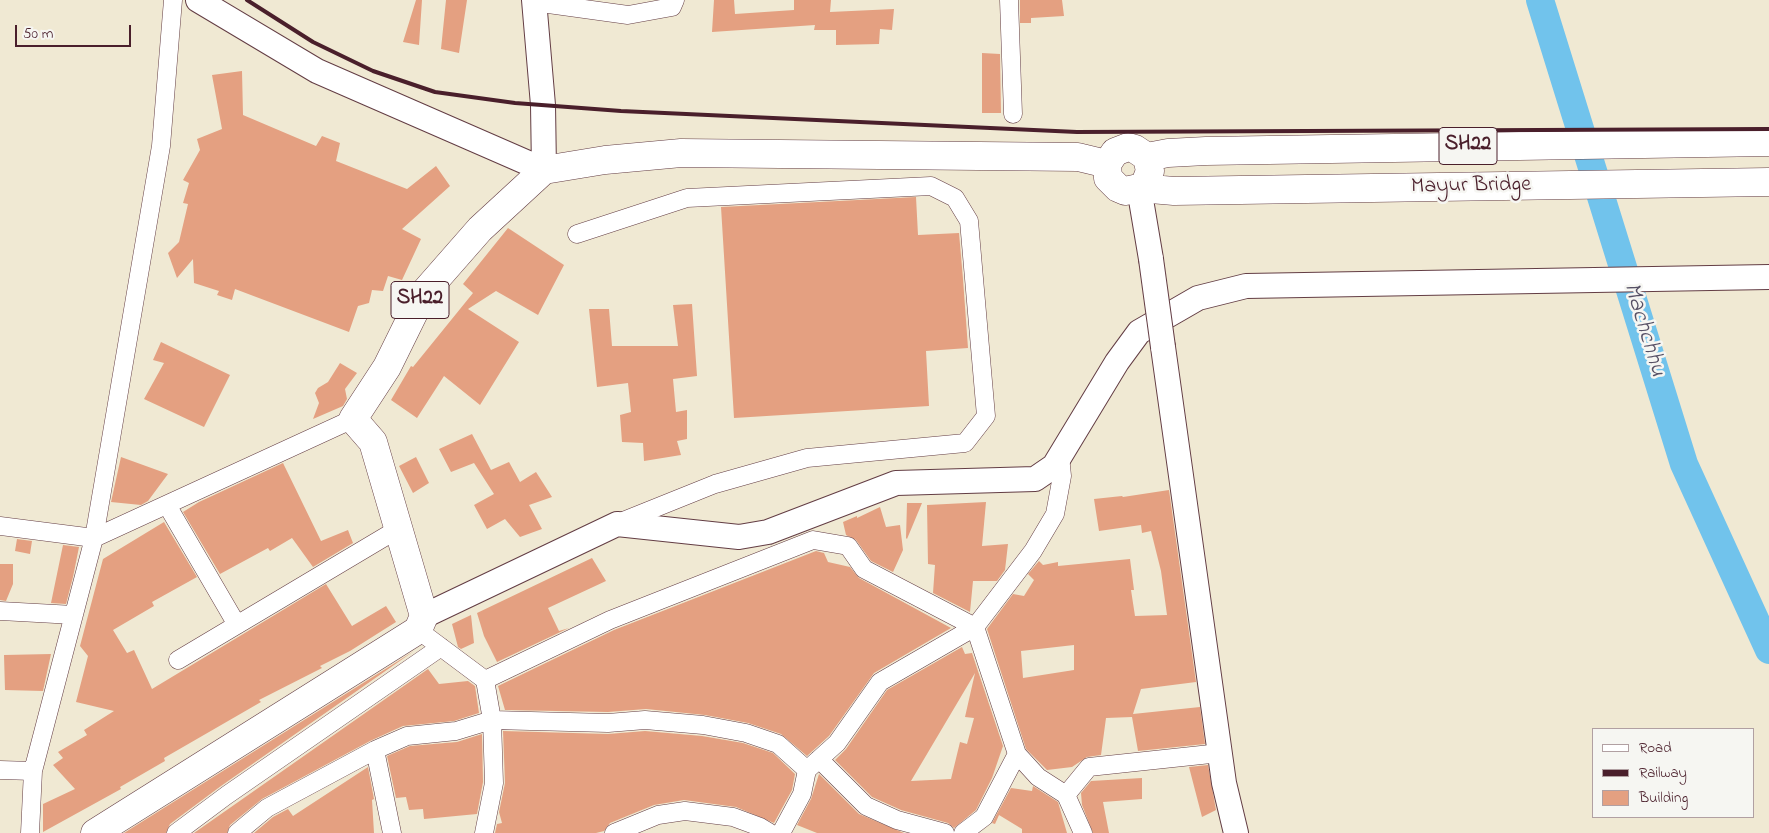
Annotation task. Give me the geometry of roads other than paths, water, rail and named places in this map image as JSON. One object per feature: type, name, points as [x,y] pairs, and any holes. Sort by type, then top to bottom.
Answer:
[{"type":"main road","name":"SH22","points":[[1139,188],[1132,191],[1118,188],[1108,178],[1107,164],[1115,152],[1128,148],[1157,155],[1769,142]]},
{"type":"main road","points":[[544,170],[605,160],[681,154],[1078,157],[1107,164]]},
{"type":"main road","points":[[1139,188],[1145,184],[1157,155]]},
{"type":"main road","name":"SH22","points":[[353,419],[387,367],[423,294],[480,229],[544,170]]},
{"type":"main road","name":"Mayur Bridge","points":[[1139,188],[1174,191],[1769,182]]},
{"type":"main road","points":[[95,833],[421,623],[398,529],[373,442],[353,419]]},
{"type":"street","points":[[30,833],[33,771],[94,538],[161,146],[173,0]]},
{"type":"street","points":[[198,0],[317,71],[544,170],[543,105],[534,1],[628,15],[672,6],[675,0]]},
{"type":"street","points":[[1009,0],[1013,114]]},
{"type":"street","points":[[484,833],[494,783],[492,720],[485,680],[441,647],[421,623],[617,524],[715,484],[807,458],[965,443],[986,416],[969,221],[955,198],[931,186],[687,198],[577,234]]},
{"type":"street","points":[[1139,188],[1151,259],[1220,753],[1236,833]]},
{"type":"street","points":[[617,524],[739,537],[768,532],[896,483],[1034,479],[1054,466],[1117,362],[1139,332],[1198,298],[1246,286],[1769,277]]},
{"type":"street","points":[[0,526],[94,538],[353,419]]},
{"type":"street","points":[[781,833],[802,794],[813,764],[837,743],[880,682],[975,627],[1033,551],[1055,514],[1062,476],[1060,456]]},
{"type":"street","points":[[167,505],[237,625]]},
{"type":"street","points":[[178,660],[398,529]]},
{"type":"street","points":[[485,680],[610,620],[814,540],[848,546],[864,569],[975,627],[1017,754],[1038,777],[1066,794],[1083,833]]},
{"type":"street","points":[[0,611],[74,615]]},
{"type":"street","points":[[176,833],[227,794],[441,647]]},
{"type":"street","points":[[237,833],[267,808],[375,750],[407,736],[456,731],[492,720],[608,723],[645,720],[703,725],[746,733],[778,744],[813,764],[866,806],[897,820],[945,833]]},
{"type":"street","points":[[375,750],[392,833]]},
{"type":"street","points":[[1066,794],[1089,766],[1220,753]]},
{"type":"street","points":[[964,833],[984,817],[1017,754]]},
{"type":"street","points":[[0,770],[33,771]]},
{"type":"street","points":[[614,833],[658,816],[685,811],[732,817],[770,833]]},
{"type":"waterway","name":"Machchhu","points":[[1540,0],[1684,464],[1769,650]]},
{"type":"railway","points":[[247,0],[313,42],[373,71],[435,92],[515,103],[621,111],[1077,132],[1769,129]]}]
